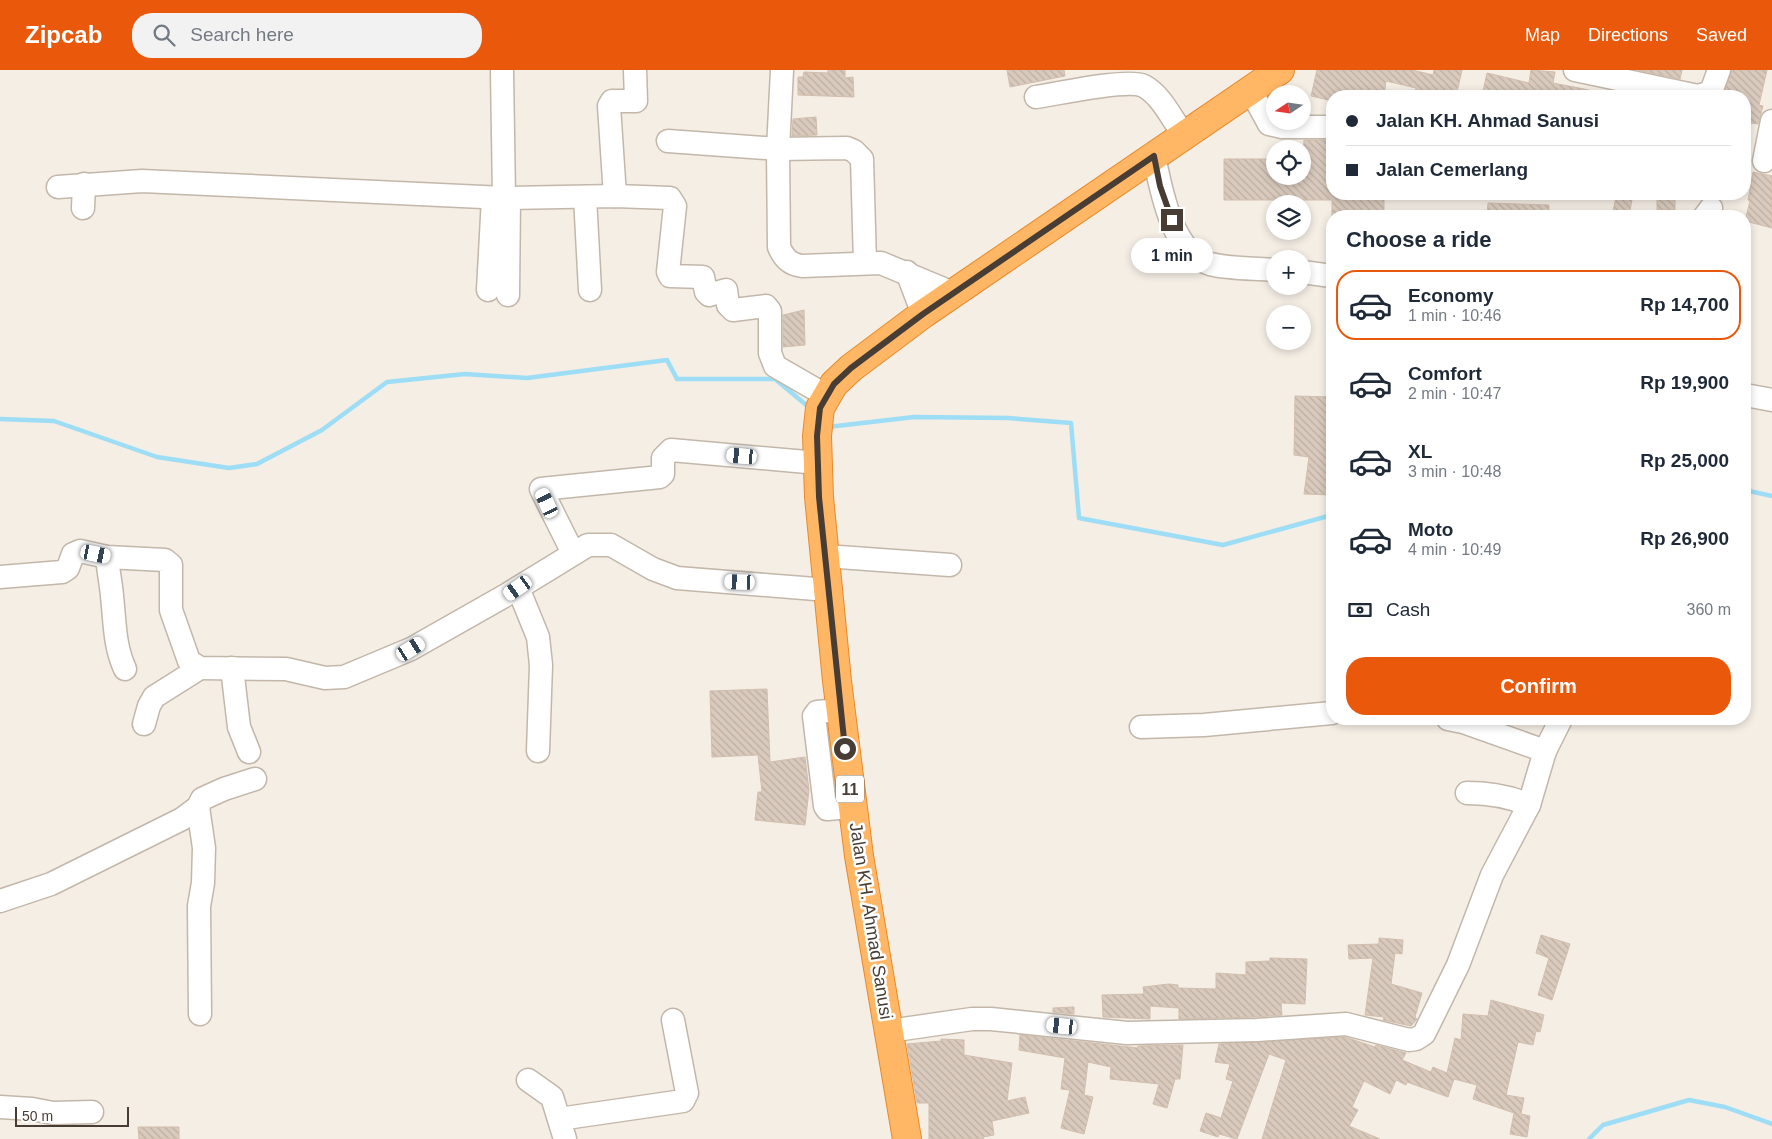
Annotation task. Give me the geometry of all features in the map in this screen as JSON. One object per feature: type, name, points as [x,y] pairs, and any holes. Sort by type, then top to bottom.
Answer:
[{"type":"highway","points":[[824,402],[834,384],[851,368],[923,314],[1154,156],[1183,134],[1251,91],[1280,70]]},
{"type":"highway","name":"Jalan KH. Ahmad Sanusi","points":[[824,402],[817,436],[818,463],[840,710],[852,806],[907,1139]]},
{"type":"street","points":[[498,293],[502,198],[502,70]]},
{"type":"street","points":[[615,196],[608,106],[612,101],[636,101],[635,70]]},
{"type":"street","points":[[782,70],[778,149],[779,246],[785,258],[794,265],[802,266],[865,262],[881,263],[908,272],[953,293]]},
{"type":"street","points":[[1575,70],[1670,90]]},
{"type":"street","points":[[1712,90],[1719,70]]},
{"type":"street","points":[[1036,97],[1128,83],[1144,86],[1160,100],[1183,134]]},
{"type":"street","points":[[1251,91],[1269,124],[1282,127],[1326,127]]},
{"type":"street","points":[[1764,161],[1772,121]]},
{"type":"street","points":[[668,141],[778,149],[847,148],[854,151],[862,159],[865,262]]},
{"type":"street","points":[[1154,156],[1160,186],[1175,230],[1185,247],[1197,258],[1210,264],[1266,269]]},
{"type":"street","points":[[58,187],[84,184],[152,182],[502,198],[615,196],[670,198],[675,206],[668,272],[670,276],[703,277],[706,292],[709,295],[726,290],[728,306],[733,310],[766,306],[770,311],[770,353],[775,366],[824,402]]},
{"type":"street","points":[[83,208],[84,184]]},
{"type":"street","points":[[586,197],[590,290]]},
{"type":"street","points":[[908,272],[923,314]]},
{"type":"street","points":[[1311,273],[1326,275]]},
{"type":"street","points":[[1751,396],[1772,400]]},
{"type":"street","points":[[573,553],[541,489],[660,476],[663,474],[663,458],[671,450],[818,463]]},
{"type":"street","points":[[0,577],[62,572],[68,568],[73,554],[76,552],[107,557],[158,559],[169,562],[172,617],[189,661],[200,668],[286,668],[325,678],[344,677],[411,649],[518,588],[588,545],[611,545],[653,569],[677,578],[828,590]]},
{"type":"street","points":[[825,556],[950,565]]},
{"type":"street","points":[[107,557],[114,610],[114,635],[118,655],[125,669]]},
{"type":"street","points":[[518,588],[538,637],[541,666],[538,751]]},
{"type":"street","points":[[144,724],[149,706],[154,698],[200,668]]},
{"type":"street","points":[[232,668],[239,727],[249,752]]},
{"type":"street","points":[[1141,727],[1204,725],[1326,714]]},
{"type":"street","points":[[1471,725],[1545,751]]},
{"type":"street","points":[[889,1031],[972,1019],[991,1019],[1127,1033],[1257,1030],[1346,1024],[1409,1040],[1416,1039],[1424,1034],[1458,964],[1492,875],[1529,805],[1545,751],[1558,725]]},
{"type":"street","points":[[0,901],[51,884],[182,819],[198,807],[202,799],[255,779]]},
{"type":"street","points":[[1467,793],[1487,793],[1512,798],[1529,805]]},
{"type":"street","points":[[198,807],[204,848],[200,906],[200,1014]]},
{"type":"street","points":[[528,1080],[552,1097],[562,1129],[683,1101],[687,1093],[673,1020]]},
{"type":"street","points":[[0,1107],[32,1109],[53,1113],[92,1112]]},
{"type":"building","points":[[828,70],[845,70],[845,78],[853,77],[854,97],[798,95],[798,77],[803,77],[804,72],[828,73]]},
{"type":"building","points":[[1007,70],[1064,70],[1065,76],[1010,87]]},
{"type":"building","points":[[1317,70],[1412,70],[1433,75],[1434,70],[1462,70],[1457,90],[1416,90],[1416,88],[1386,81],[1385,90],[1326,90],[1326,100],[1311,96]]},
{"type":"building","points":[[1531,70],[1555,72],[1553,83],[1589,90],[1483,90],[1487,73],[1529,83]]},
{"type":"building","points":[[1638,70],[1682,70],[1680,79]]},
{"type":"building","points":[[1732,70],[1767,70],[1759,105],[1763,106],[1758,124],[1751,123],[1751,90],[1725,90]]},
{"type":"building","points":[[816,117],[817,135],[792,136],[793,119]]},
{"type":"building","points":[[1311,140],[1326,140],[1326,200],[1311,200],[1311,195],[1266,195],[1266,200],[1224,200],[1224,159],[1266,159],[1266,185],[1311,185]]},
{"type":"building","points":[[1753,172],[1772,176],[1772,228],[1751,223],[1751,210],[1748,210],[1750,201],[1748,200],[1751,200]]},
{"type":"building","points":[[1332,200],[1384,200],[1384,210],[1332,210]]},
{"type":"building","points":[[1615,200],[1632,200],[1630,210],[1613,210]]},
{"type":"building","points":[[1657,200],[1675,200],[1675,210],[1657,210]]},
{"type":"building","points":[[1488,203],[1549,205],[1549,210],[1487,210]]},
{"type":"building","points":[[804,310],[805,345],[783,347],[783,315]]},
{"type":"building","points":[[1295,396],[1326,397],[1326,495],[1304,494],[1309,457],[1294,455]]},
{"type":"building","points":[[767,689],[770,762],[805,757],[809,790],[805,825],[755,820],[758,792],[762,792],[758,755],[712,757],[710,691]]},
{"type":"building","points":[[1541,935],[1570,944],[1552,1000],[1538,995],[1549,958],[1536,953]]},
{"type":"building","points":[[1379,938],[1403,940],[1402,954],[1395,953],[1391,984],[1422,993],[1415,1017],[1417,1019],[1411,1026],[1383,1020],[1384,1017],[1365,1015],[1373,958],[1349,959],[1348,945],[1379,944]]},
{"type":"building","points":[[1270,958],[1307,959],[1305,1004],[1281,1003],[1282,1015],[1256,1017],[1179,1019],[1179,1008],[1150,1006],[1150,1019],[1103,1017],[1102,995],[1144,994],[1143,987],[1169,984],[1178,985],[1178,988],[1216,989],[1216,973],[1246,975],[1246,962],[1270,961]]},
{"type":"building","points":[[1491,1000],[1544,1015],[1540,1032],[1536,1031],[1533,1045],[1518,1042],[1506,1095],[1524,1098],[1521,1114],[1530,1116],[1527,1137],[1510,1134],[1514,1113],[1473,1099],[1477,1085],[1454,1079],[1448,1097],[1407,1082],[1406,1085],[1396,1080],[1390,1094],[1364,1081],[1352,1107],[1358,1110],[1349,1126],[1380,1139],[1262,1139],[1286,1060],[1269,1054],[1237,1139],[1219,1134],[1218,1137],[1200,1131],[1206,1113],[1221,1118],[1233,1081],[1226,1079],[1230,1064],[1215,1062],[1219,1044],[1345,1037],[1375,1047],[1376,1045],[1406,1053],[1402,1060],[1431,1072],[1433,1067],[1447,1073],[1455,1038],[1461,1040],[1463,1014],[1488,1016]]},
{"type":"building","points":[[1074,1007],[1074,1014],[1053,1012],[1053,1008]]},
{"type":"building","points":[[1020,1035],[1138,1048],[1138,1046],[1183,1045],[1180,1079],[1175,1079],[1167,1108],[1153,1104],[1159,1084],[1110,1079],[1111,1067],[1088,1062],[1084,1095],[1093,1097],[1084,1134],[1061,1128],[1070,1090],[1061,1089],[1065,1058],[1019,1050]]},
{"type":"building","points":[[941,1039],[964,1040],[964,1055],[1012,1063],[1007,1101],[1025,1097],[1029,1113],[992,1121],[994,1135],[983,1137],[984,1139],[929,1139],[929,1103],[917,1103],[907,1044],[941,1041]]},
{"type":"building","points":[[138,1127],[179,1127],[179,1139],[139,1139]]},
{"type":"waterway","points":[[0,419],[54,421],[157,457],[229,468],[257,464],[322,430],[387,382],[465,374],[527,378],[667,360],[677,379],[775,379],[811,409]]},
{"type":"waterway","points":[[828,427],[914,417],[1008,418],[1071,423],[1079,518],[1223,545],[1326,517]]},
{"type":"waterway","points":[[1751,491],[1772,496]]},
{"type":"waterway","points":[[1589,1139],[1603,1125],[1689,1100],[1725,1107],[1772,1124]]},
{"type":"route","points":[[845,749],[819,497],[817,436],[820,408],[834,384],[851,368],[923,314],[1154,156],[1160,186],[1172,220]]}]
